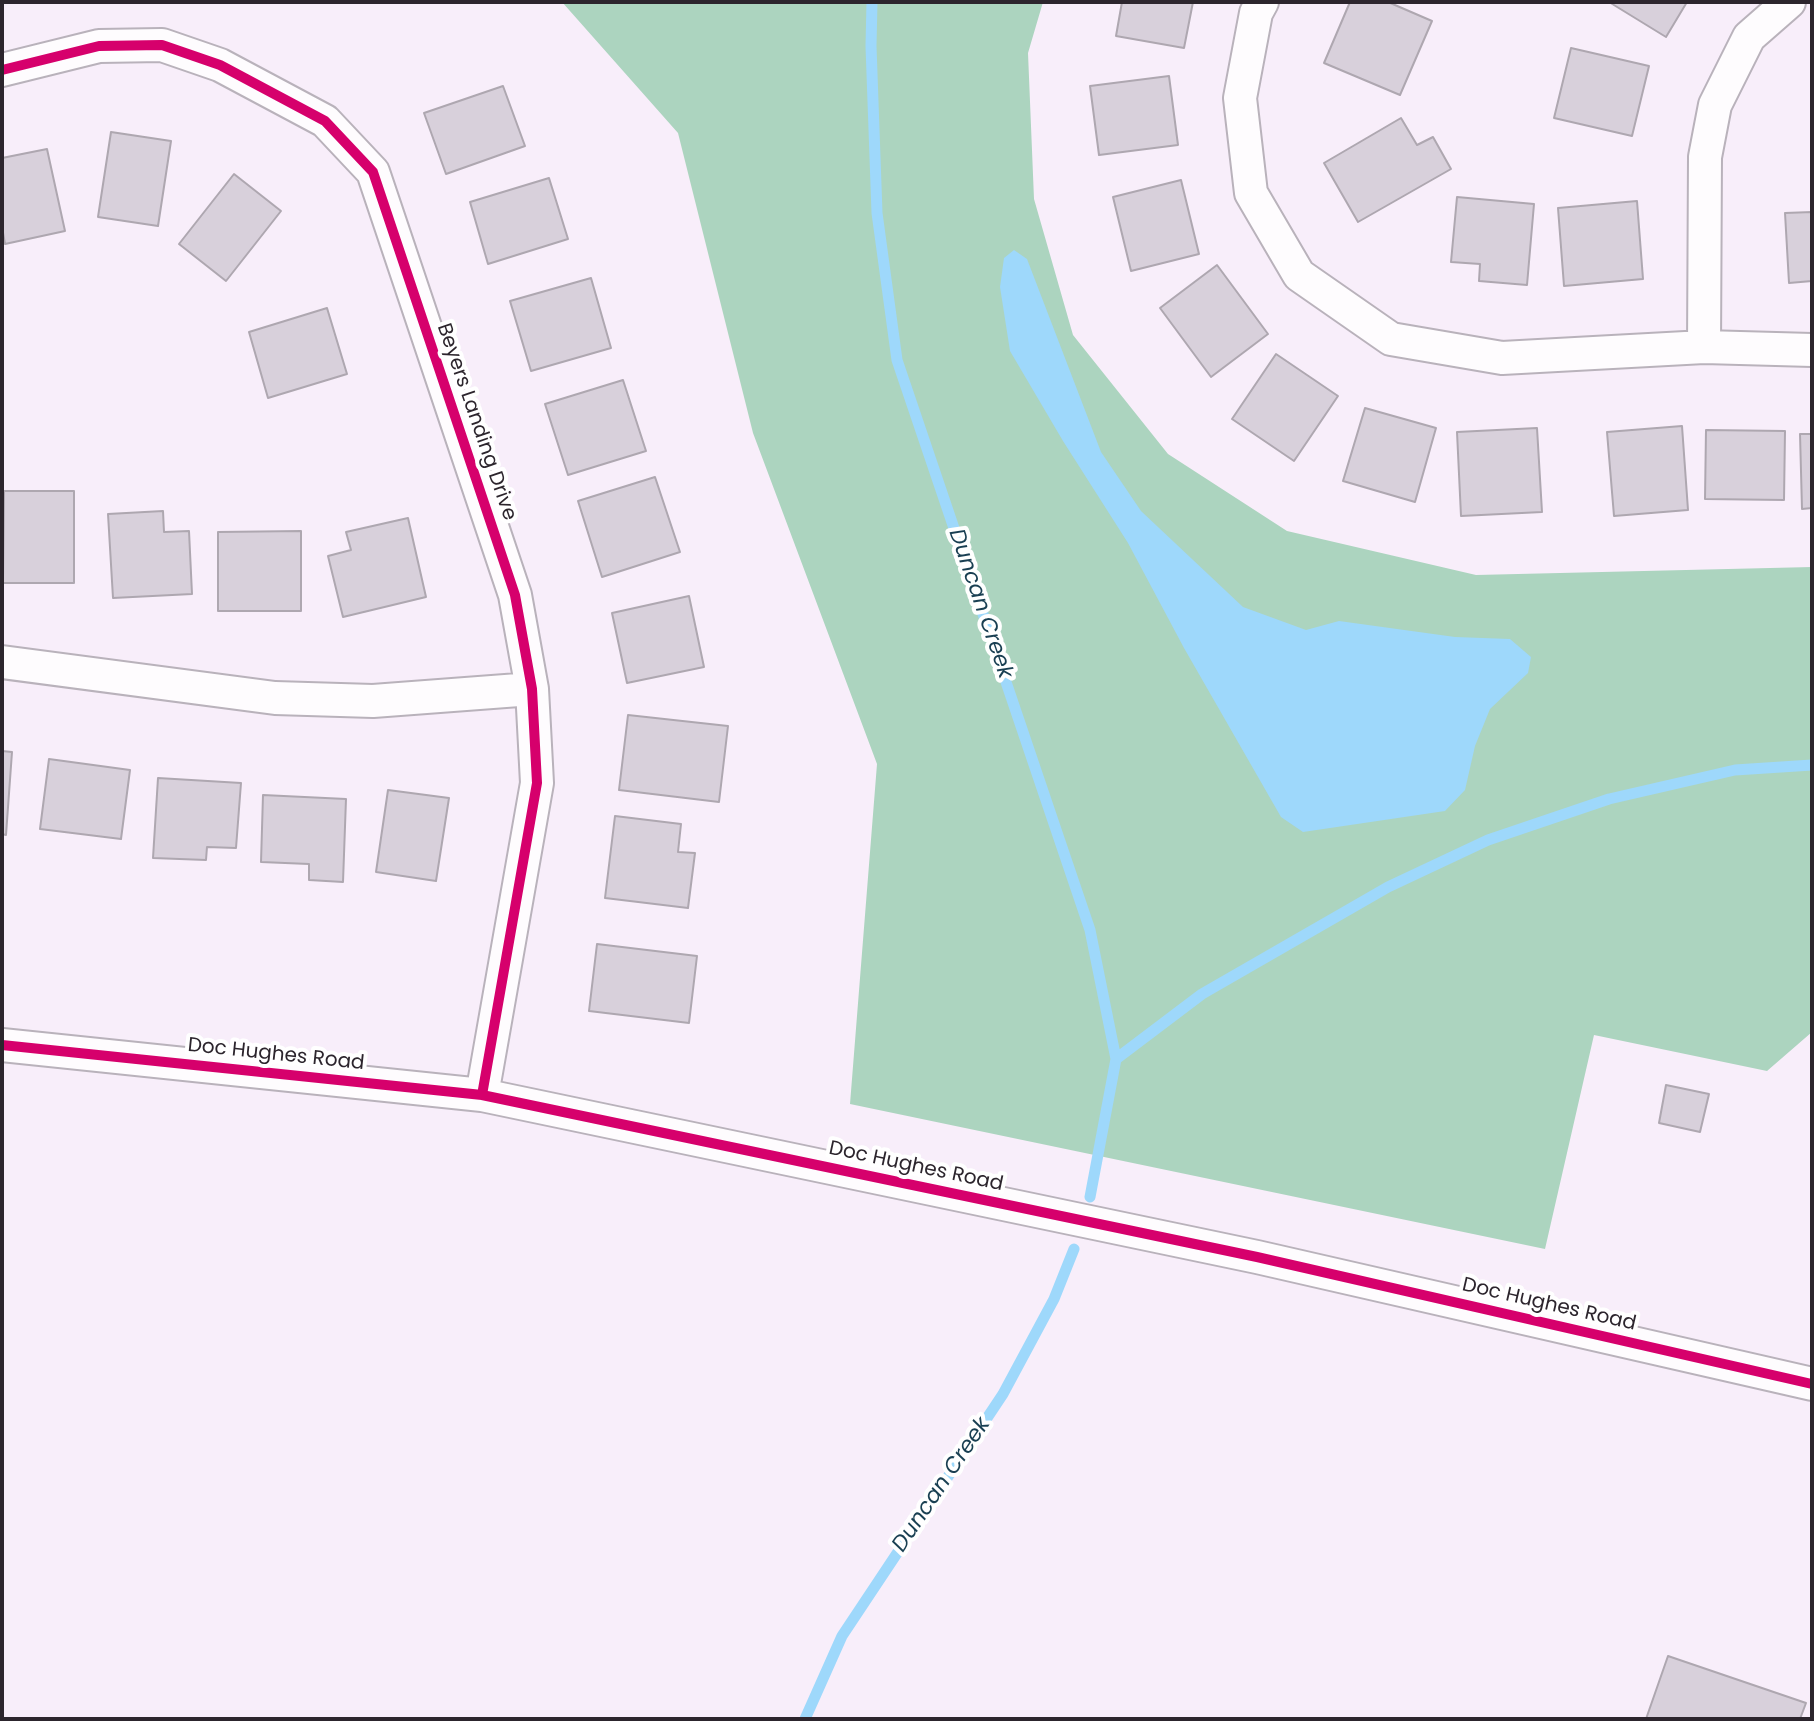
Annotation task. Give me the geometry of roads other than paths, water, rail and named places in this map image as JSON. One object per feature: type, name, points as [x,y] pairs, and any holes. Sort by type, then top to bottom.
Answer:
[{"type":"street","points":[[1262,2],[1256,13],[1240,98],[1251,193],[1299,275],[1391,339],[1502,358],[1704,347],[1812,350]]},
{"type":"street","points":[[1704,347],[1705,157],[1715,105],[1749,37],[1789,2]]},
{"type":"street","name":"Beyers Landing Drive","points":[[2,70],[99,46],[162,45],[220,65],[325,121],[373,172],[515,595],[532,689],[537,783],[482,1095]]},
{"type":"street","points":[[2,662],[275,698],[373,701],[532,689]]},
{"type":"street","name":"Doc Hughes Road","points":[[2,1045],[482,1095],[1241,1254],[1812,1384]]},
{"type":"water","points":[[1014,250],[1027,259],[1101,452],[1141,511],[1243,607],[1306,630],[1339,621],[1455,637],[1510,639],[1531,657],[1528,673],[1490,709],[1475,746],[1465,790],[1445,811],[1303,832],[1281,817],[1128,543],[1010,351],[1000,287],[1004,258]]},
{"type":"waterway","name":"Duncan Creek","points":[[872,2],[877,213],[897,360],[1090,930],[1116,1059],[1090,1197]]},
{"type":"waterway","points":[[1116,1059],[1202,994],[1388,887],[1488,840],[1609,799],[1735,770],[1812,765]]},
{"type":"waterway","name":"Duncan Creek","points":[[805,1719],[842,1636],[1003,1394],[1054,1299],[1074,1249]]}]
